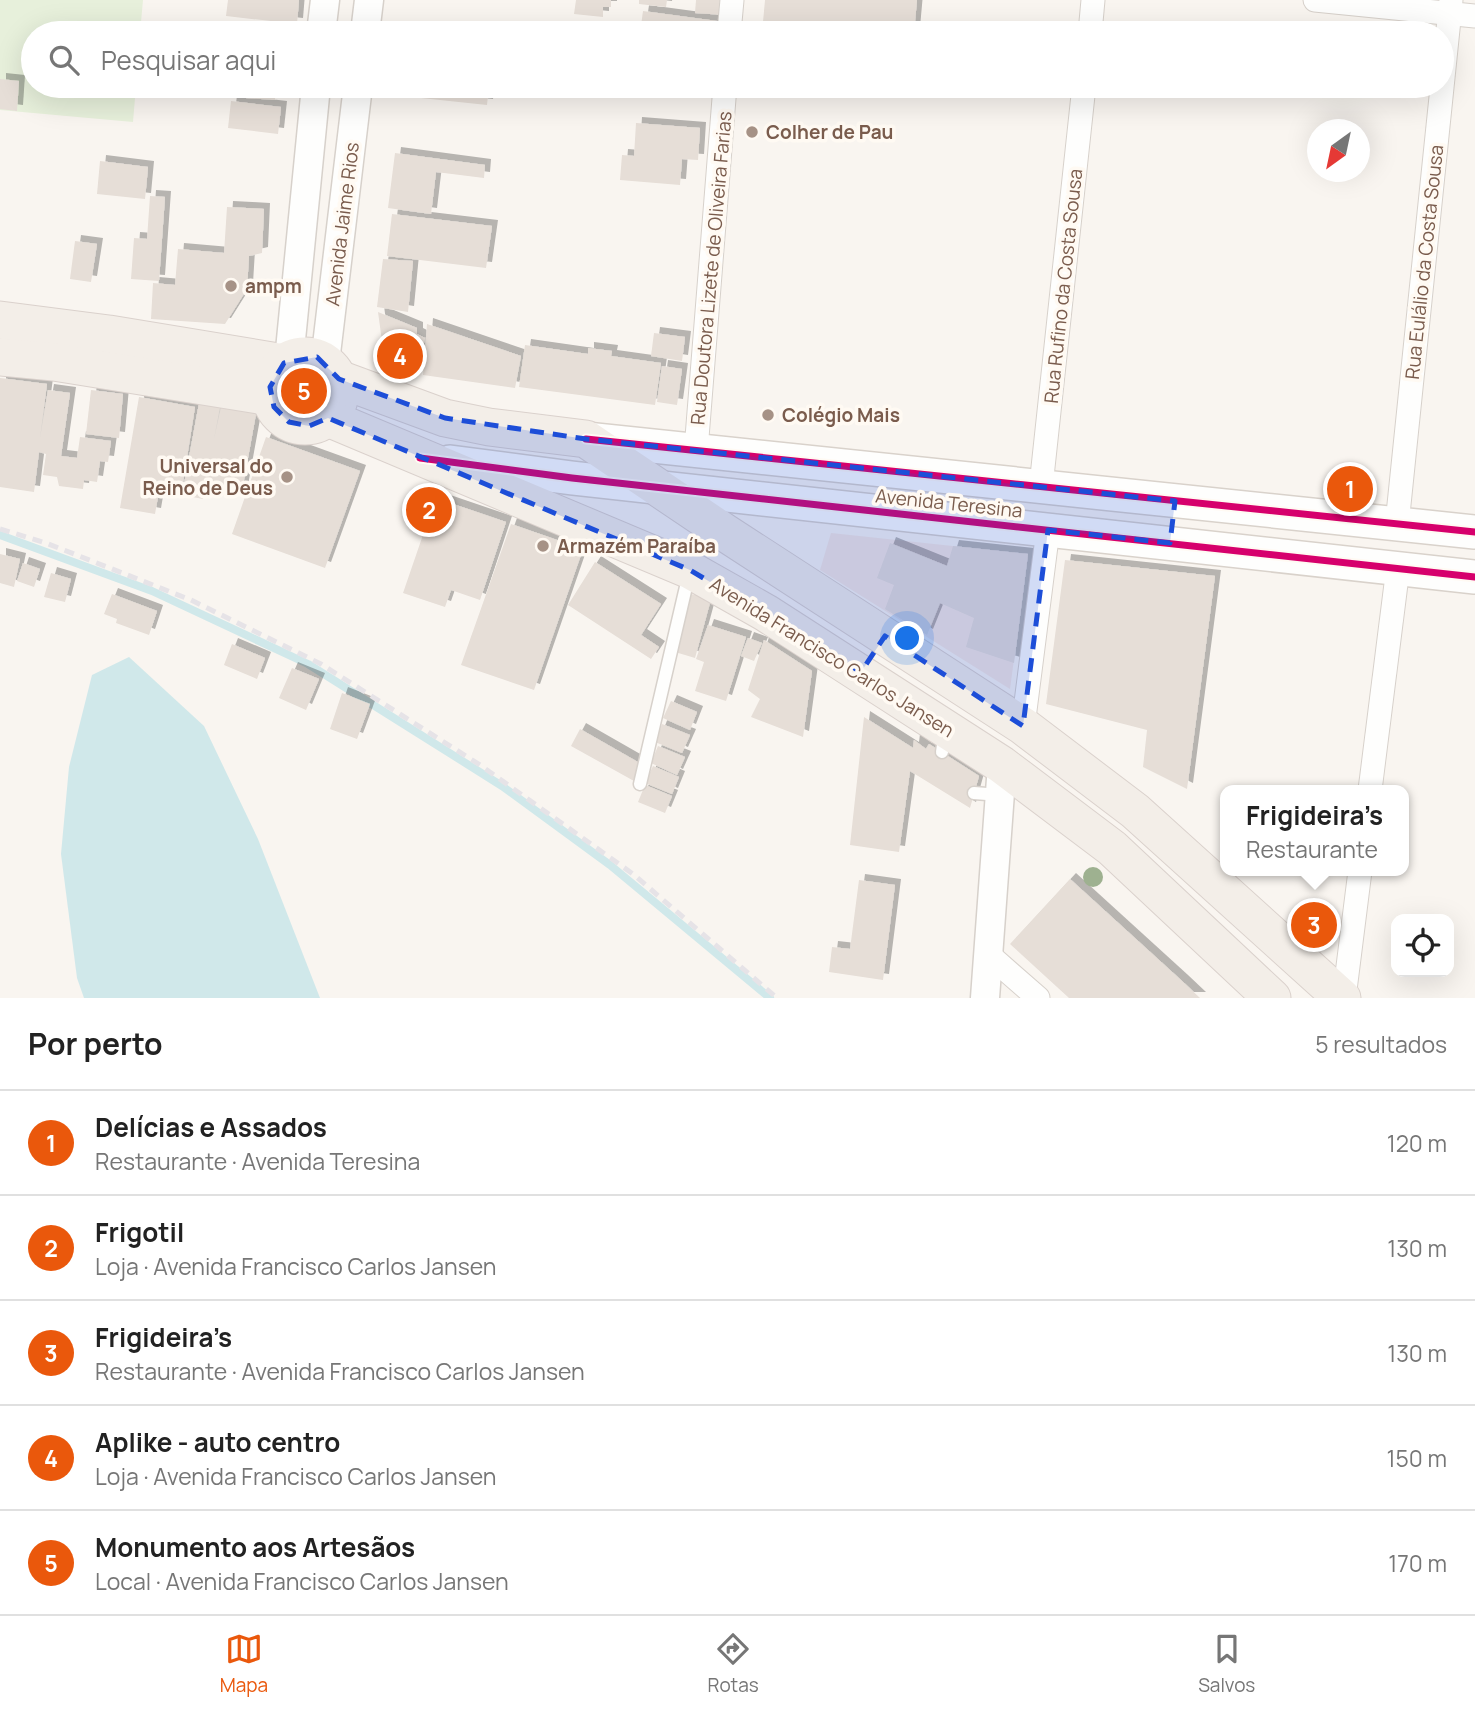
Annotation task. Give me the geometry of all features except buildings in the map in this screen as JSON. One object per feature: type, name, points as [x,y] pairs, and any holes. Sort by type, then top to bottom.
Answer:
[{"type":"main road","points":[[0,320],[286,361],[307,356],[332,370],[445,418],[489,427],[586,439],[1023,726],[1135,811],[1343,998]]},
{"type":"main road","points":[[0,357],[54,362],[271,397]]},
{"type":"main road","points":[[286,361],[272,378],[271,397],[280,415],[299,426],[309,426],[328,418],[340,400],[332,370]]},
{"type":"main road","name":"Avenida Francisco Carlos Jansen","points":[[328,418],[690,570],[766,613],[861,672],[944,740],[992,784],[1112,848],[1272,998]]},
{"type":"main road","name":"Avenida Teresina","points":[[586,439],[1475,532]]},
{"type":"main road","name":"Avenida Teresina","points":[[420,457],[659,488],[1475,577]]},
{"type":"main road","points":[[1170,543],[1175,500]]},
{"type":"main road","points":[[861,672],[885,636]]},
{"type":"street","points":[[322,21],[325,0]]},
{"type":"street","points":[[366,21],[369,0]]},
{"type":"street","points":[[730,21],[732,0]]},
{"type":"street","points":[[1091,21],[1093,0]]},
{"type":"street","points":[[1315,0],[1451,7],[1475,16]]},
{"type":"street","name":"Avenida Jaime Rios","points":[[286,361],[315,98]]},
{"type":"street","name":"Avenida Jaime Rios","points":[[332,370],[357,98]]},
{"type":"street","name":"Rua Doutora Lizete de Oliveira Farias","points":[[696,450],[724,98]]},
{"type":"street","name":"Rua Rufino da Costa Sousa","points":[[1041,486],[1083,98]]},
{"type":"street","name":"Rua Eulálio da Costa Sousa","points":[[1397,524],[1441,98]]},
{"type":"street","points":[[1023,726],[1048,530]]},
{"type":"street","points":[[1371,785],[1398,568]]},
{"type":"street","points":[[985,998],[989,955],[992,784]]},
{"type":"street","points":[[1343,998],[1359,876]]},
{"type":"street","points":[[989,955],[1038,998]]},
{"type":"lane","points":[[640,783],[690,570]]},
{"type":"highlighted area","points":[[317,357],[339,379],[445,418],[586,439],[1175,501],[1170,543],[1048,530],[1023,726],[885,636],[861,672],[690,570],[328,418],[309,426],[289,422],[274,407],[270,387],[284,363]]},
{"type":"shaded area","points":[[831,533],[1028,554],[1010,689],[820,570]]},
{"type":"green space","points":[[0,0],[143,0],[141,21],[21,21],[21,98],[135,98],[133,122],[0,110]]},
{"type":"water","points":[[129,657],[204,726],[258,839],[320,998],[84,998],[77,978],[61,854],[69,767],[92,675]]},
{"type":"waterway","points":[[0,535],[152,591],[308,664],[502,786],[610,865],[770,998]]},
{"type":"railway","points":[[0,529],[46,543],[191,600],[321,664],[480,765],[633,874],[777,998]]},
{"type":"cycle path","points":[[586,439],[1475,532]]},
{"type":"cycle path","points":[[420,458],[572,478],[1475,577]]},
{"type":"place","name":"Colher de Pau","points":[[752,132]]},
{"type":"place","name":"ampm","points":[[231,286]]},
{"type":"place","name":"Aplike - auto centro","points":[[400,356]]},
{"type":"place","name":"Monumento aos Artesãos","points":[[304,391]]},
{"type":"place","name":"Colégio Mais","points":[[768,415]]},
{"type":"place","name":"Universal do Reino de Deus","points":[[287,477]]},
{"type":"place","name":"Delícias e Assados","points":[[1350,489]]},
{"type":"place","name":"Frigotil","points":[[429,510]]},
{"type":"place","name":"Armazém Paraíba","points":[[543,546]]},
{"type":"place","name":"Frigideira’s","points":[[1314,925]]}]
